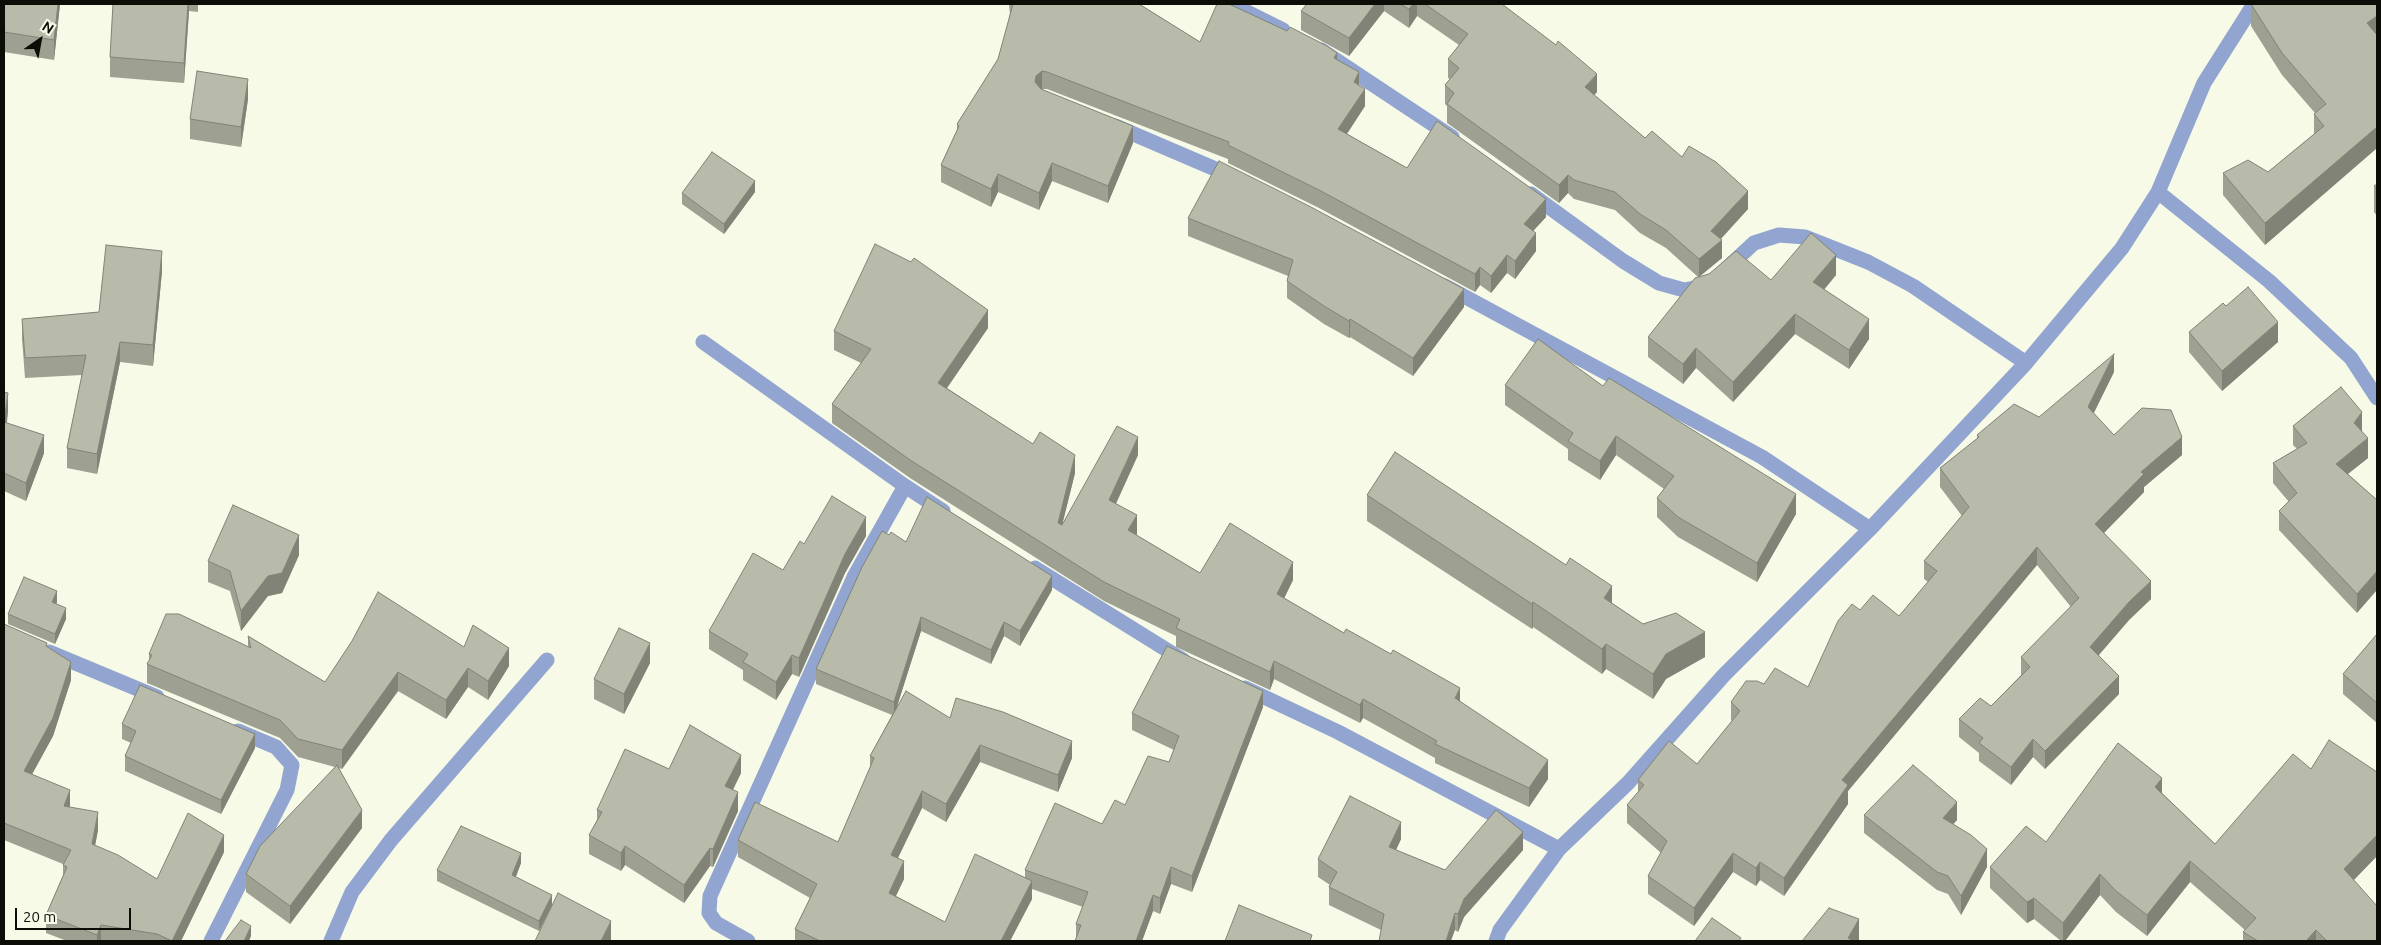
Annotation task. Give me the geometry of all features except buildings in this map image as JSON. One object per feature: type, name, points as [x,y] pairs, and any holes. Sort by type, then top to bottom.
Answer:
[{"type":"street","points":[[1231,4],[1332,56],[1463,145]]},
{"type":"street","points":[[1496,941],[1500,930],[1559,848],[1628,783],[1724,675],[1870,529],[2026,363],[2122,248],[2158,192],[2204,83],[2254,4]]},
{"type":"street","points":[[1098,119],[1205,162],[1247,183]]},
{"type":"street","points":[[1519,186],[1623,261],[1659,283],[1684,290],[1703,286],[1754,243],[1779,235],[1805,237],[1868,262],[1913,286],[2026,363]]},
{"type":"street","points":[[2158,192],[2276,287],[2351,358],[2377,398]]},
{"type":"street","points":[[1429,277],[1762,456],[1870,529]]},
{"type":"street","points":[[704,342],[904,486],[955,518]]},
{"type":"street","points":[[748,941],[716,923],[709,913],[710,896],[854,577],[904,486]]},
{"type":"street","points":[[1022,560],[1172,654],[1198,667]]},
{"type":"street","points":[[31,644],[167,702]]},
{"type":"street","points":[[331,941],[352,892],[391,840],[548,660]]},
{"type":"street","points":[[1233,683],[1338,732],[1559,848]]},
{"type":"street","points":[[212,941],[287,790],[292,765],[276,747],[221,724]]}]
